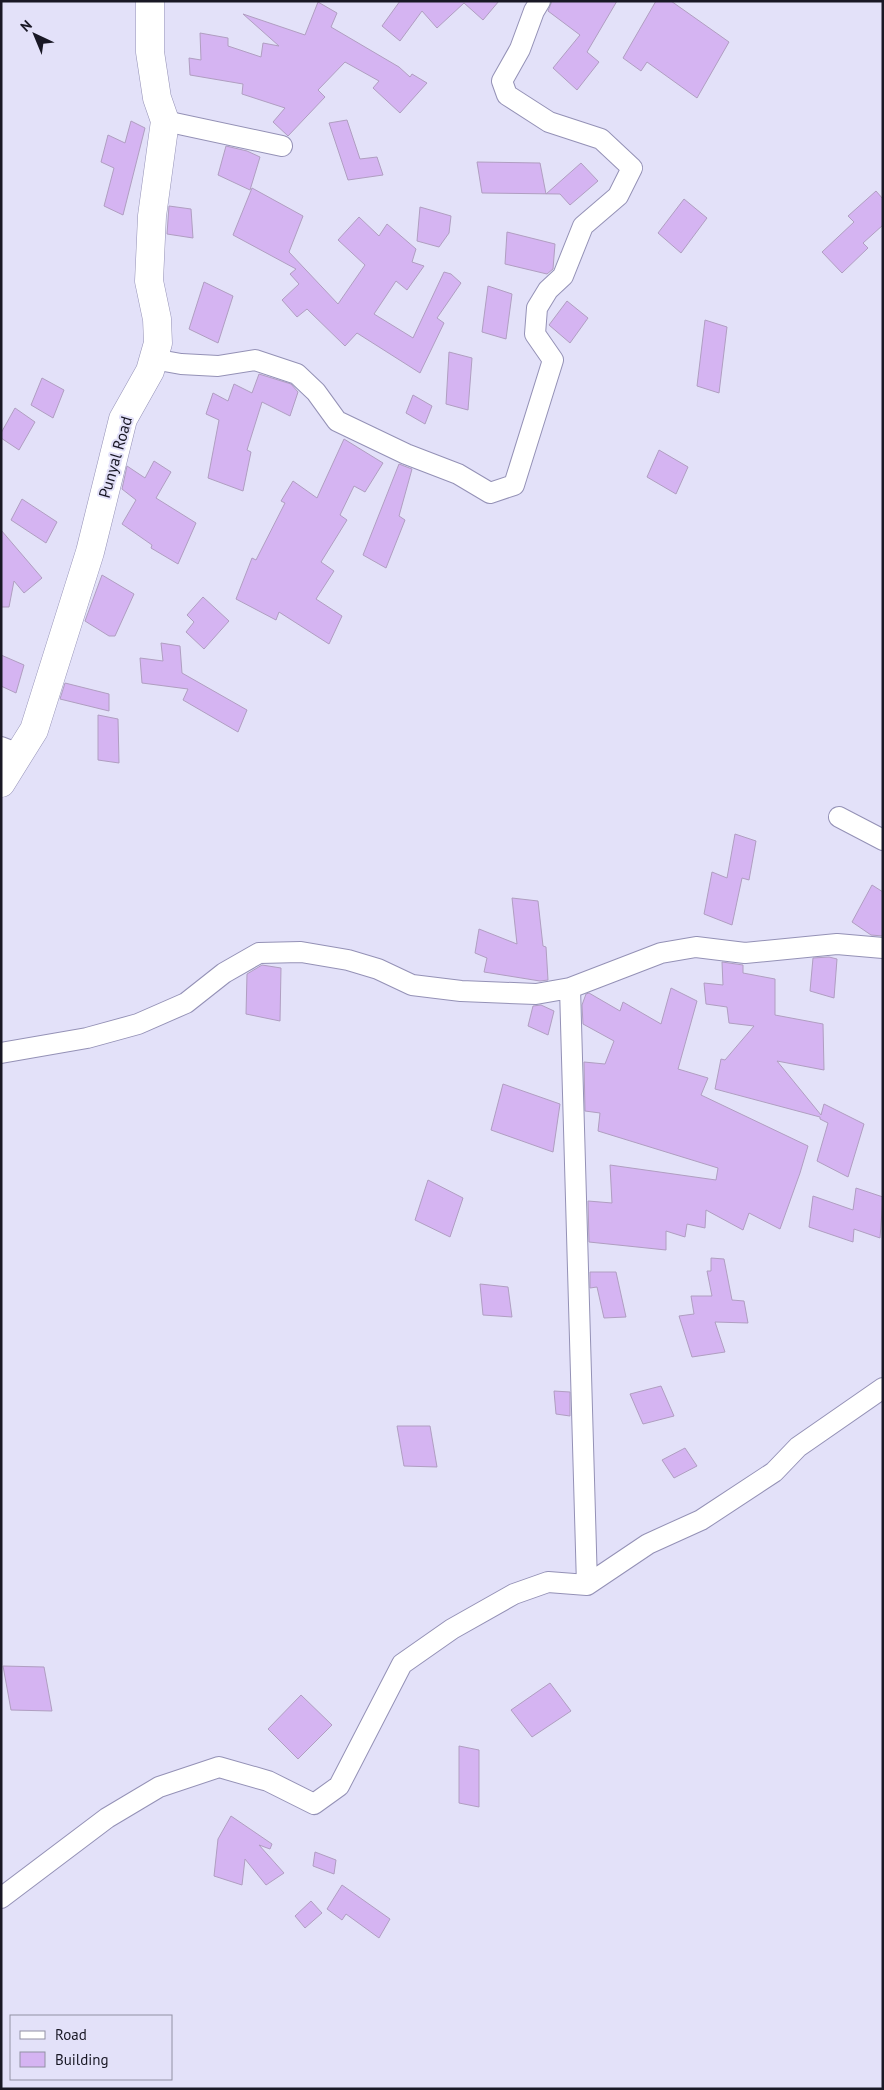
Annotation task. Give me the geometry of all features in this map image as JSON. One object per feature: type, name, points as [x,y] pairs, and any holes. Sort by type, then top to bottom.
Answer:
[{"type":"main road","name":"Punyal Road","points":[[1,784],[10,751],[34,730],[90,552],[123,419],[150,371],[158,343],[158,319],[149,281],[152,225],[165,121],[157,98],[150,52],[150,1]]},
{"type":"street","points":[[154,359],[181,364],[218,366],[255,360],[297,374],[316,392],[337,421],[390,447],[458,474],[490,492],[514,485],[553,360],[535,334],[537,308],[548,290],[563,276],[583,226],[618,196],[632,168],[601,139],[549,122],[507,95],[502,81],[520,50],[534,11],[540,1]]},
{"type":"street","points":[[165,121],[282,146]]},
{"type":"street","points":[[839,817],[883,840]]},
{"type":"street","points":[[1,1053],[87,1038],[138,1024],[186,1003],[224,973],[259,953],[301,952],[348,960],[378,969],[412,985],[461,991],[536,994],[570,988],[661,953],[696,947],[745,953],[837,944],[883,948]]},
{"type":"street","points":[[570,988],[587,1585]]},
{"type":"street","points":[[1,1898],[107,1818],[159,1787],[219,1767],[268,1781],[314,1804],[340,1786],[402,1664],[452,1629],[514,1594],[548,1582],[587,1585],[648,1544],[701,1520],[774,1472],[798,1447],[883,1388]]},
{"type":"building","points":[[400,1],[499,1],[483,20],[464,3],[437,28],[422,11],[400,41],[382,26]]},
{"type":"building","points":[[552,1],[617,1],[587,52],[599,62],[577,90],[553,68],[580,35],[548,11]]},
{"type":"building","points":[[656,1],[671,1],[729,42],[697,98],[647,62],[641,71],[623,58]]},
{"type":"building","points":[[318,2],[337,13],[331,27],[399,67],[410,77],[412,74],[427,83],[400,113],[373,88],[379,81],[345,62],[318,90],[325,97],[288,136],[273,122],[285,108],[242,94],[243,84],[190,75],[189,58],[201,60],[200,33],[228,38],[228,46],[261,57],[263,43],[279,46],[243,14],[305,35]]},
{"type":"building","points":[[347,120],[360,159],[377,157],[383,175],[348,180],[329,123]]},
{"type":"building","points":[[131,121],[145,128],[123,215],[104,206],[114,168],[101,162],[108,135],[125,143]]},
{"type":"building","points":[[226,146],[247,151],[260,157],[250,190],[218,175]]},
{"type":"building","points":[[477,162],[540,163],[546,194],[482,193]]},
{"type":"building","points":[[581,163],[598,181],[570,205],[560,194],[546,194]]},
{"type":"building","points":[[252,188],[303,216],[289,252],[338,304],[365,265],[338,240],[359,217],[379,236],[387,224],[416,249],[412,262],[424,266],[407,290],[396,281],[374,314],[413,338],[444,272],[451,274],[461,283],[437,318],[444,323],[420,373],[357,333],[345,346],[307,309],[297,317],[282,300],[299,284],[290,274],[296,269],[233,235]]},
{"type":"building","points":[[876,191],[883,199],[883,225],[863,243],[868,248],[842,273],[822,252],[854,222],[848,216]]},
{"type":"building","points":[[684,199],[707,218],[681,253],[658,233]]},
{"type":"building","points":[[169,206],[191,209],[193,238],[167,234]]},
{"type":"building","points":[[420,207],[451,216],[449,233],[439,247],[417,241]]},
{"type":"building","points":[[507,232],[555,244],[553,269],[547,274],[505,264]]},
{"type":"building","points":[[204,282],[233,296],[218,343],[189,329]]},
{"type":"building","points":[[488,286],[512,294],[506,339],[482,332]]},
{"type":"building","points":[[567,301],[588,318],[570,343],[549,325]]},
{"type":"building","points":[[705,320],[727,327],[719,393],[697,386]]},
{"type":"building","points":[[449,352],[472,358],[468,410],[446,404]]},
{"type":"building","points":[[259,374],[291,384],[298,392],[290,416],[262,402],[247,450],[251,452],[243,491],[208,478],[219,420],[206,414],[213,393],[228,401],[234,384],[252,393]]},
{"type":"building","points":[[42,378],[64,390],[53,418],[31,405]]},
{"type":"building","points":[[413,395],[432,406],[425,424],[406,413]]},
{"type":"building","points":[[15,408],[35,422],[19,450],[1,438],[1,433]]},
{"type":"building","points":[[344,439],[383,463],[365,492],[354,486],[340,515],[347,520],[321,562],[334,571],[316,599],[342,616],[329,644],[279,612],[276,620],[236,599],[252,558],[256,560],[285,503],[281,501],[293,481],[317,498]]},
{"type":"building","points":[[659,450],[688,467],[676,494],[647,477]]},
{"type":"building","points":[[154,461],[171,472],[156,498],[196,523],[178,564],[151,548],[152,545],[122,524],[136,500],[122,489],[127,466],[145,478]]},
{"type":"building","points":[[399,464],[412,469],[399,516],[405,520],[386,568],[363,555]]},
{"type":"building","points":[[22,499],[57,522],[46,543],[11,520]]},
{"type":"building","points":[[1,530],[42,578],[24,593],[14,581],[9,607],[1,607]]},
{"type":"building","points":[[102,575],[134,594],[115,636],[109,636],[85,621]]},
{"type":"building","points":[[203,597],[229,621],[204,649],[186,632],[194,622],[187,615]]},
{"type":"building","points":[[161,643],[180,646],[182,673],[247,710],[238,732],[183,700],[188,689],[142,683],[140,658],[163,661]]},
{"type":"building","points":[[1,655],[24,665],[16,693],[1,686]]},
{"type":"building","points":[[65,683],[109,694],[109,711],[60,699]]},
{"type":"building","points":[[98,715],[118,719],[119,763],[98,760]]},
{"type":"building","points":[[735,834],[756,841],[749,880],[742,878],[732,925],[704,914],[712,872],[727,878]]},
{"type":"building","points":[[872,885],[883,892],[883,936],[871,935],[852,922]]},
{"type":"building","points":[[512,898],[538,901],[543,946],[546,947],[548,980],[540,981],[484,972],[487,958],[475,953],[479,929],[517,944]]},
{"type":"building","points":[[829,957],[837,959],[834,998],[810,991],[813,958]]},
{"type":"building","points":[[722,962],[743,965],[743,973],[775,979],[775,1015],[823,1024],[824,1070],[777,1061],[821,1115],[824,1104],[864,1124],[848,1177],[817,1161],[828,1123],[820,1119],[820,1117],[715,1089],[721,1059],[725,1060],[754,1026],[729,1023],[727,1007],[706,1004],[704,983],[723,985]]},
{"type":"building","points":[[262,965],[281,968],[280,1021],[246,1014],[247,974]]},
{"type":"building","points":[[671,988],[697,1001],[678,1069],[708,1078],[701,1095],[808,1146],[800,1173],[780,1229],[749,1213],[743,1230],[706,1210],[705,1228],[687,1224],[685,1237],[666,1231],[666,1250],[589,1242],[588,1201],[612,1203],[610,1165],[716,1180],[718,1168],[598,1131],[600,1113],[585,1111],[584,1062],[605,1064],[614,1041],[583,1024],[582,1005],[586,994],[589,993],[620,1011],[623,1002],[661,1024]]},
{"type":"building","points":[[541,1005],[554,1011],[548,1035],[528,1026],[533,1006]]},
{"type":"building","points":[[503,1084],[560,1104],[553,1152],[491,1130]]},
{"type":"building","points":[[428,1180],[463,1198],[450,1237],[415,1220]]},
{"type":"building","points":[[856,1188],[883,1197],[880,1238],[854,1229],[853,1242],[809,1227],[813,1196],[853,1210]]},
{"type":"building","points":[[711,1258],[724,1259],[732,1300],[744,1301],[748,1323],[715,1322],[725,1352],[692,1357],[679,1316],[694,1314],[691,1296],[712,1296],[707,1271],[711,1271]]},
{"type":"building","points":[[590,1272],[616,1272],[626,1317],[604,1318],[597,1287],[590,1288]]},
{"type":"building","points":[[480,1284],[508,1287],[512,1317],[483,1315]]},
{"type":"building","points":[[661,1386],[674,1416],[643,1424],[630,1394]]},
{"type":"building","points":[[554,1391],[570,1392],[570,1416],[556,1414]]},
{"type":"building","points":[[397,1426],[430,1426],[437,1467],[404,1466]]},
{"type":"building","points":[[685,1448],[697,1466],[674,1478],[662,1460]]},
{"type":"building","points":[[3,1666],[44,1667],[52,1711],[11,1710]]},
{"type":"building","points":[[550,1683],[571,1711],[532,1737],[511,1710]]},
{"type":"building","points":[[301,1695],[332,1725],[298,1759],[268,1729]]},
{"type":"building","points":[[459,1746],[479,1750],[479,1807],[459,1803]]},
{"type":"building","points":[[231,1816],[272,1844],[270,1849],[259,1845],[284,1873],[266,1885],[245,1859],[242,1885],[214,1876],[218,1839]]},
{"type":"building","points":[[315,1852],[336,1860],[334,1874],[313,1866]]},
{"type":"building","points":[[342,1885],[390,1919],[379,1938],[346,1914],[342,1920],[327,1909]]},
{"type":"building","points":[[311,1901],[322,1913],[305,1928],[295,1916]]}]
